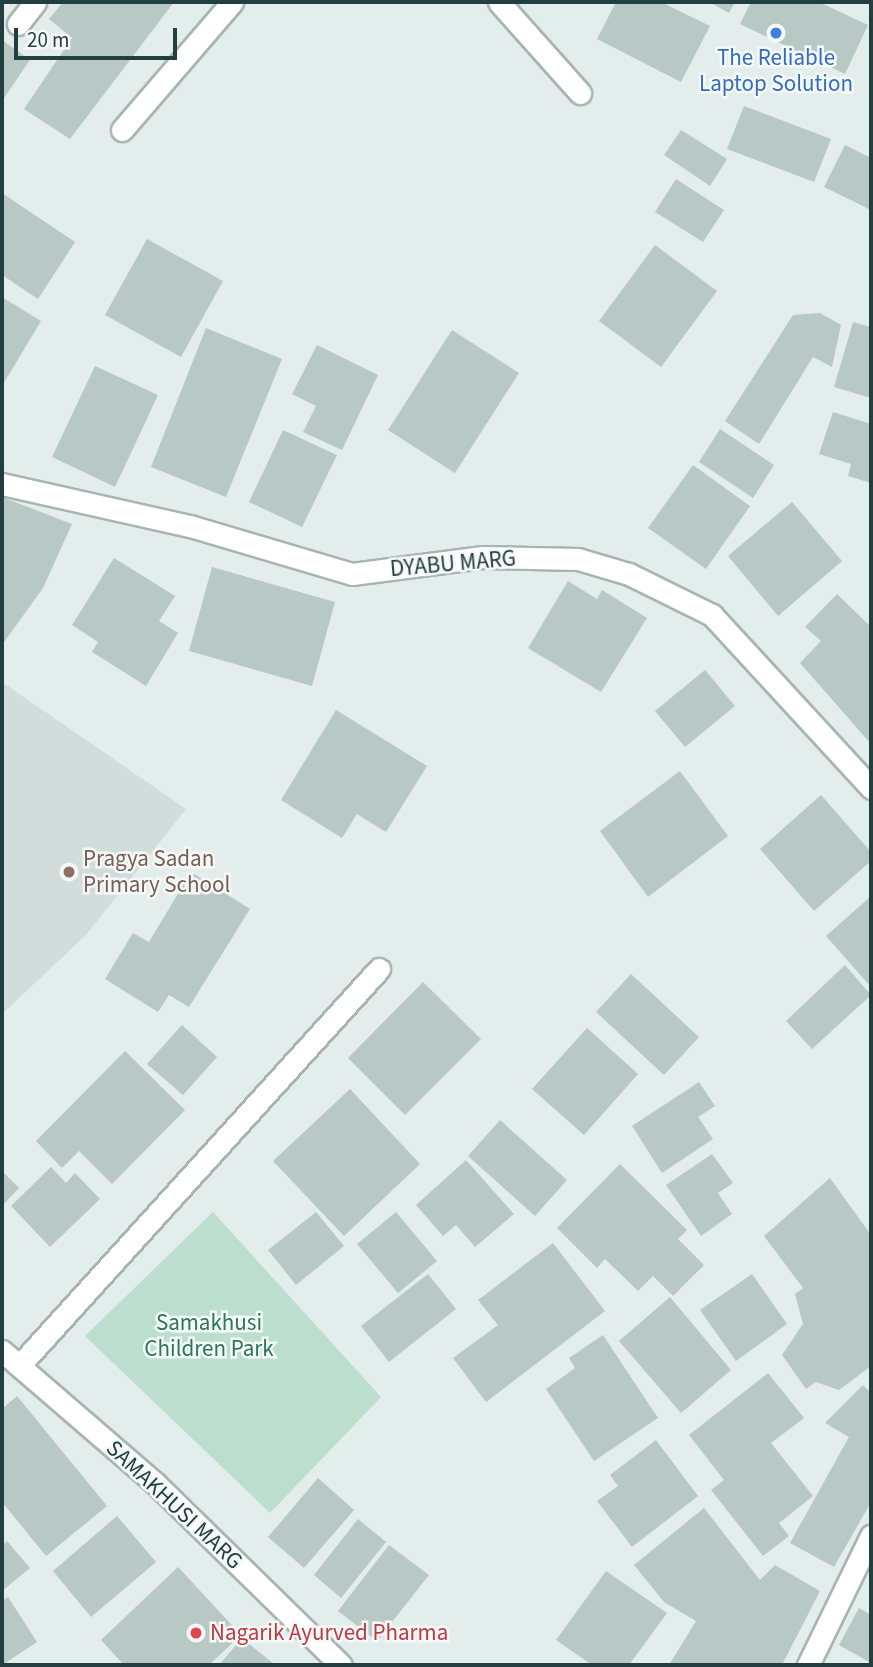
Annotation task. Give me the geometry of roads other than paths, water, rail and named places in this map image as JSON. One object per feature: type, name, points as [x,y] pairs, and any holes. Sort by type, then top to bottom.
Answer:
[{"type":"street","points":[[18,24],[35,2]]},
{"type":"street","points":[[122,130],[232,2]]},
{"type":"street","points":[[499,2],[580,93]]},
{"type":"street","name":"DYABU MARG","points":[[2,484],[190,526],[352,574],[483,557],[578,559],[629,574],[712,615],[871,788]]},
{"type":"street","points":[[19,1366],[379,970]]},
{"type":"street","name":"SAMAKHUSI MARG","points":[[2,1351],[155,1483],[341,1665]]},
{"type":"street","points":[[808,1665],[871,1535]]},
{"type":"place","name":"The Reliable Laptop Solution","points":[[776,33]]},
{"type":"place","name":"Pragya Sadan Primary School","points":[[69,872]]},
{"type":"place","name":"Nagarik Ayurved Pharma","points":[[196,1633]]},
{"type":"park label","name":"Samakhusi Children Park","points":[[209,1336]]}]
